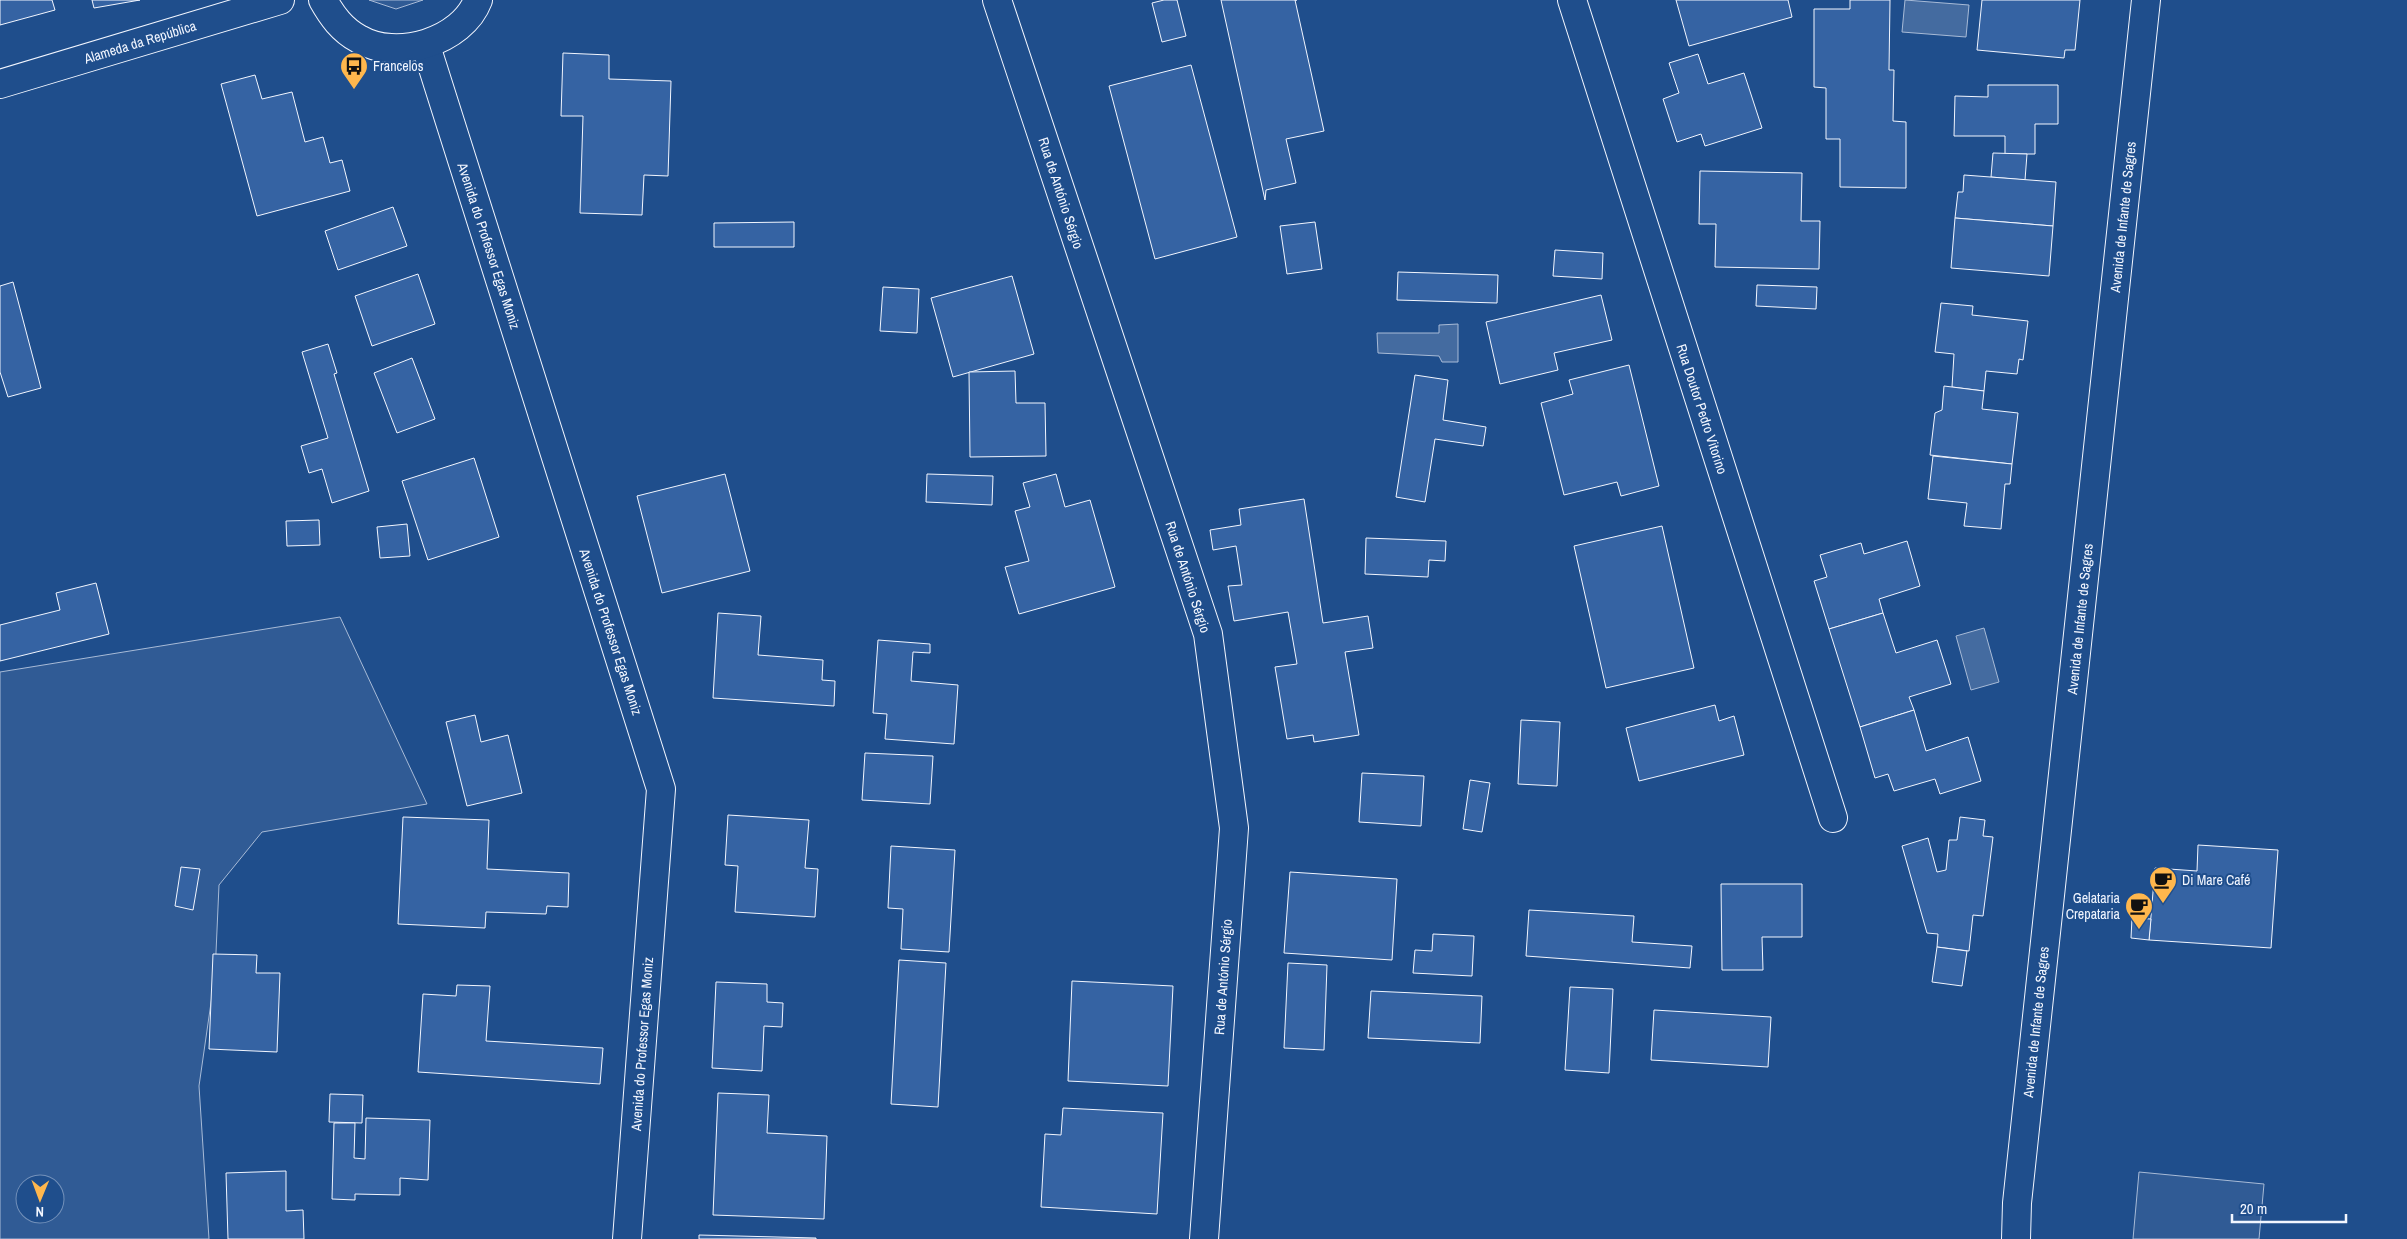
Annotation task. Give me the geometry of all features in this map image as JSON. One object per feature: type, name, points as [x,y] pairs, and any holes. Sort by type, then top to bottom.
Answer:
[{"type":"street","name":"Alameda da República","points":[[0,84],[280,0]]},
{"type":"street","points":[[323,0],[333,19],[360,40],[392,49],[426,46],[456,29],[478,0]]},
{"type":"street","name":"Rua de António Sérgio","points":[[997,0],[1208,634],[1234,828],[1204,1239]]},
{"type":"street","name":"Rua Doutor Pedro Vitorino","points":[[1572,0],[1833,818]]},
{"type":"street","name":"Avenida de Infante de Sagres","points":[[2016,1239],[2018,1193],[2146,0]]},
{"type":"street","name":"Avenida do Professor Egas Moniz","points":[[426,46],[661,790],[628,1239]]},
{"type":"shaded area","points":[[369,0],[423,0],[396,9]]},
{"type":"shaded area","points":[[1905,0],[1969,5],[1966,37],[1902,32]]},
{"type":"shaded area","points":[[1458,324],[1458,362],[1442,362],[1439,356],[1378,353],[1377,333],[1439,333],[1439,325]]},
{"type":"shaded area","points":[[340,617],[427,804],[262,832],[219,885],[215,975],[199,1086],[209,1239],[0,1239],[0,672]]},
{"type":"shaded area","points":[[1984,628],[1999,682],[1971,690],[1956,636]]},
{"type":"shaded area","points":[[2139,1172],[2264,1184],[2259,1239],[2133,1239]]},
{"type":"building","points":[[0,0],[52,0],[55,10],[0,25]]},
{"type":"building","points":[[92,0],[140,0],[94,8]]},
{"type":"building","points":[[1164,0],[1177,0],[1186,36],[1162,42],[1152,3]]},
{"type":"building","points":[[1221,0],[1295,0],[1324,131],[1286,139],[1296,183],[1266,190],[1265,200]]},
{"type":"building","points":[[1676,0],[1788,0],[1792,17],[1689,46]]},
{"type":"building","points":[[1850,0],[1890,0],[1889,70],[1894,70],[1893,121],[1906,122],[1906,188],[1840,187],[1840,139],[1826,139],[1826,88],[1814,87],[1814,9],[1850,9]]},
{"type":"building","points":[[1982,0],[2080,0],[2075,50],[2065,50],[2064,58],[1977,50]]},
{"type":"building","points":[[563,53],[609,55],[609,79],[671,81],[668,176],[644,175],[642,215],[580,213],[583,116],[561,116]]},
{"type":"building","points":[[1698,54],[1708,84],[1744,73],[1762,128],[1705,146],[1701,134],[1677,142],[1663,99],[1679,93],[1669,63]]},
{"type":"building","points":[[1191,65],[1237,237],[1155,259],[1109,86]]},
{"type":"building","points":[[255,75],[262,99],[292,92],[305,142],[323,137],[330,163],[342,160],[350,191],[257,216],[221,84]]},
{"type":"building","points":[[1988,85],[2058,85],[2058,124],[2035,124],[2035,154],[2005,154],[2005,136],[1954,136],[1955,96],[1988,97]]},
{"type":"building","points":[[1993,153],[2027,154],[2025,180],[1991,177]]},
{"type":"building","points":[[1700,171],[1802,173],[1801,221],[1820,221],[1819,269],[1715,267],[1716,224],[1699,224]]},
{"type":"building","points":[[1964,175],[2056,182],[2053,226],[1955,218],[1958,192],[1963,192]]},
{"type":"building","points":[[393,207],[407,246],[338,270],[325,231]]},
{"type":"building","points":[[1955,218],[2053,226],[2049,276],[1951,268]]},
{"type":"building","points":[[794,222],[794,247],[714,247],[714,223]]},
{"type":"building","points":[[1315,222],[1322,269],[1287,274],[1280,226]]},
{"type":"building","points":[[1555,250],[1603,253],[1602,279],[1553,276]]},
{"type":"building","points":[[1398,272],[1498,275],[1497,303],[1397,300]]},
{"type":"building","points":[[418,274],[435,324],[372,346],[355,296]]},
{"type":"building","points":[[1012,276],[1034,354],[953,377],[931,298]]},
{"type":"building","points":[[13,282],[41,388],[8,397],[0,372],[0,286]]},
{"type":"building","points":[[1757,285],[1817,287],[1816,309],[1756,306]]},
{"type":"building","points":[[883,287],[919,289],[917,333],[880,331]]},
{"type":"building","points":[[1601,295],[1612,340],[1554,353],[1558,370],[1500,384],[1486,322]]},
{"type":"building","points":[[1941,303],[1973,306],[1972,315],[2028,321],[2023,360],[2019,359],[2017,374],[1986,371],[1984,391],[1952,387],[1954,354],[1935,352]]},
{"type":"building","points":[[328,344],[337,373],[334,374],[369,491],[332,503],[322,469],[309,473],[301,446],[328,438],[302,352]]},
{"type":"building","points":[[412,358],[435,419],[397,433],[374,373]]},
{"type":"building","points":[[1629,365],[1659,486],[1621,496],[1617,482],[1564,495],[1541,403],[1573,394],[1569,380]]},
{"type":"building","points":[[1015,371],[1016,403],[1045,403],[1046,456],[970,457],[969,372]]},
{"type":"building","points":[[1415,375],[1448,380],[1443,420],[1486,427],[1483,446],[1435,439],[1425,502],[1396,497]]},
{"type":"building","points":[[1944,386],[1984,391],[1982,409],[2018,413],[2012,464],[1930,455],[1935,413],[1942,410]]},
{"type":"building","points":[[1933,456],[2012,464],[2010,484],[2005,484],[2001,529],[1964,526],[1967,503],[1928,499]]},
{"type":"building","points":[[474,458],[499,537],[428,560],[402,481]]},
{"type":"building","points":[[725,474],[750,571],[662,593],[637,496]]},
{"type":"building","points":[[927,474],[993,476],[992,505],[926,502]]},
{"type":"building","points":[[1056,474],[1065,507],[1090,500],[1115,587],[1019,614],[1005,567],[1029,561],[1015,511],[1030,507],[1023,483]]},
{"type":"building","points":[[1304,499],[1323,623],[1368,616],[1373,648],[1345,652],[1359,735],[1314,742],[1313,735],[1287,739],[1275,667],[1297,664],[1288,612],[1234,621],[1228,586],[1242,585],[1236,546],[1213,550],[1210,530],[1241,525],[1239,509]]},
{"type":"building","points":[[319,520],[320,545],[287,546],[286,521]]},
{"type":"building","points":[[407,524],[410,556],[380,558],[377,527]]},
{"type":"building","points":[[1662,526],[1694,668],[1606,688],[1574,546]]},
{"type":"building","points":[[1366,538],[1446,541],[1445,561],[1429,560],[1428,577],[1365,574]]},
{"type":"building","points":[[1907,541],[1920,586],[1879,599],[1883,613],[1829,629],[1814,581],[1827,577],[1820,555],[1861,543],[1864,554]]},
{"type":"building","points":[[96,583],[109,634],[0,661],[0,625],[60,610],[56,593]]},
{"type":"building","points":[[718,613],[761,616],[758,655],[823,660],[822,680],[835,681],[834,706],[713,698]]},
{"type":"building","points":[[1883,613],[1896,653],[1937,640],[1951,684],[1909,697],[1914,710],[1860,727],[1829,629]]},
{"type":"building","points":[[878,640],[930,644],[930,653],[913,652],[911,681],[958,685],[954,744],[885,739],[887,714],[873,713]]},
{"type":"building","points":[[1715,705],[1719,721],[1734,716],[1744,755],[1639,781],[1626,728]]},
{"type":"building","points":[[1914,710],[1926,751],[1968,737],[1981,781],[1940,794],[1935,779],[1894,791],[1888,774],[1875,778],[1860,727]]},
{"type":"building","points":[[475,715],[481,742],[508,735],[522,793],[467,806],[446,722]]},
{"type":"building","points":[[1521,720],[1560,722],[1557,786],[1518,784]]},
{"type":"building","points":[[865,753],[933,756],[930,804],[862,800]]},
{"type":"building","points":[[1362,773],[1424,776],[1421,826],[1359,822]]},
{"type":"building","points":[[1470,780],[1490,783],[1482,832],[1463,829]]},
{"type":"building","points":[[728,815],[809,820],[805,868],[818,869],[815,917],[735,912],[738,866],[725,865]]},
{"type":"building","points":[[403,817],[489,820],[487,869],[569,873],[568,907],[547,906],[546,914],[486,912],[485,928],[398,924]]},
{"type":"building","points":[[1960,817],[1985,820],[1983,836],[1993,837],[1983,916],[1973,915],[1969,951],[1937,947],[1938,934],[1927,933],[1902,846],[1928,838],[1937,872],[1946,870],[1949,840],[1957,840]]},
{"type":"building","points":[[2198,845],[2278,850],[2271,948],[2149,940],[2155,868],[2197,871]]},
{"type":"building","points":[[891,846],[955,850],[949,952],[901,949],[903,909],[888,908]]},
{"type":"building","points":[[181,867],[200,869],[193,910],[175,906]]},
{"type":"building","points":[[1290,872],[1397,879],[1392,960],[1284,953]]},
{"type":"building","points":[[1721,884],[1802,884],[1802,937],[1762,937],[1763,970],[1722,970]]},
{"type":"building","points":[[1529,910],[1634,916],[1632,942],[1692,946],[1690,968],[1526,956]]},
{"type":"building","points":[[2132,918],[2151,919],[2149,940],[2131,938]]},
{"type":"building","points":[[1433,934],[1474,936],[1472,976],[1413,973],[1415,950],[1432,951]]},
{"type":"building","points":[[1937,947],[1967,951],[1962,986],[1932,982]]},
{"type":"building","points":[[213,954],[257,955],[256,973],[280,973],[277,1052],[209,1049]]},
{"type":"building","points":[[899,960],[946,963],[938,1107],[891,1104]]},
{"type":"building","points":[[1288,963],[1327,965],[1324,1050],[1284,1048]]},
{"type":"building","points":[[1072,981],[1173,986],[1168,1086],[1068,1081]]},
{"type":"building","points":[[716,982],[767,984],[767,1002],[783,1003],[782,1027],[764,1026],[762,1071],[712,1068]]},
{"type":"building","points":[[457,985],[490,986],[486,1041],[603,1048],[600,1084],[418,1072],[423,994],[456,996]]},
{"type":"building","points":[[1570,987],[1613,989],[1609,1073],[1565,1070]]},
{"type":"building","points":[[1371,991],[1482,996],[1480,1043],[1368,1038]]},
{"type":"building","points":[[1654,1010],[1771,1017],[1768,1067],[1651,1060]]},
{"type":"building","points":[[718,1093],[769,1095],[767,1133],[827,1136],[824,1219],[713,1215]]},
{"type":"building","points":[[330,1094],[363,1095],[362,1123],[329,1122]]},
{"type":"building","points":[[1063,1108],[1163,1113],[1157,1214],[1041,1207],[1045,1134],[1061,1135]]},
{"type":"building","points":[[366,1118],[430,1120],[428,1180],[400,1178],[400,1195],[355,1194],[355,1200],[332,1199],[334,1123],[355,1123],[354,1158],[365,1159]]},
{"type":"building","points":[[286,1171],[286,1211],[303,1210],[304,1239],[228,1239],[226,1173]]},
{"type":"building","points":[[699,1235],[816,1238],[816,1239],[699,1239]]},
{"type":"place","name":"Francelos","points":[[354,90]]},
{"type":"place","name":"Di Mare Café","points":[[2163,904]]},
{"type":"place","name":"Gelataria Crepataria","points":[[2139,930]]}]
